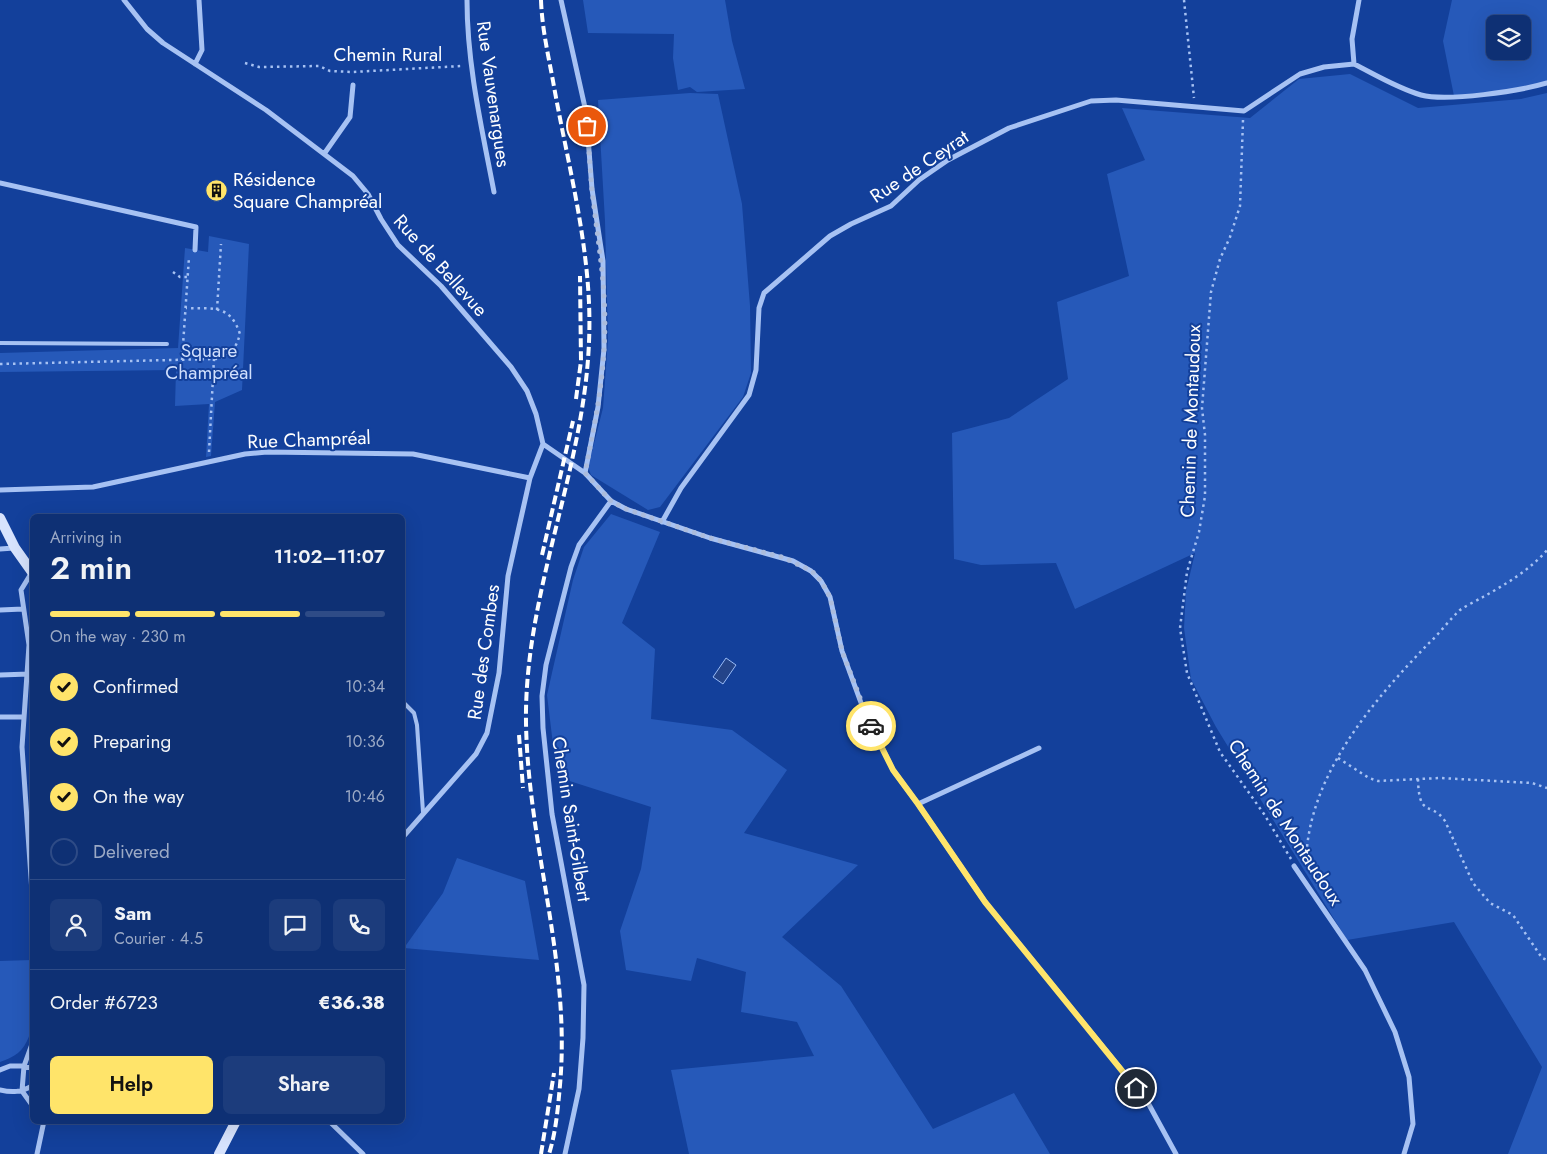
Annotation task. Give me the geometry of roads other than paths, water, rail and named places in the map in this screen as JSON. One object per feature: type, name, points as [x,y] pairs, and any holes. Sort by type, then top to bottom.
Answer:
[{"type":"main road","points":[[0,518],[15,548],[30,569]]},
{"type":"main road","points":[[219,1154],[234,1124]]},
{"type":"street","name":"Rue de Bellevue","points":[[124,0],[147,29],[163,43],[266,110],[353,176],[368,194],[398,245],[441,286],[511,367],[527,391],[536,414],[544,444]]},
{"type":"street","points":[[196,64],[202,50],[199,0]]},
{"type":"street","name":"Rue Vauvenargues","points":[[467,0],[467,36],[471,65],[494,192]]},
{"type":"street","points":[[561,0],[586,112],[592,189],[603,261],[604,349],[598,407],[585,473]]},
{"type":"street","points":[[1360,0],[1352,39],[1354,64],[1406,90],[1423,96],[1454,96],[1528,88],[1547,83]]},
{"type":"street","name":"Rue de Ceyrat","points":[[662,522],[681,488],[750,395],[756,370],[759,308],[764,293],[830,236],[891,206],[919,180],[948,160],[1009,128],[1079,104],[1104,99],[1244,111],[1300,74],[1324,67],[1354,64]]},
{"type":"street","points":[[324,154],[350,117],[353,85]]},
{"type":"street","points":[[0,183],[196,227],[195,250]]},
{"type":"street","points":[[544,444],[585,473],[611,501],[662,522],[793,561],[812,571],[821,581],[830,597],[842,651],[864,711],[893,770],[985,902],[1146,1101],[1176,1154]]},
{"type":"street","name":"Rue des Combes","points":[[405,834],[476,754],[487,733],[499,673],[508,576],[530,478],[538,452],[544,444]]},
{"type":"street","name":"Rue Champréal","points":[[0,490],[93,487],[208,464],[245,454],[266,452],[396,452],[530,478]]},
{"type":"street","name":"Chemin Saint-Gilbert","points":[[565,1154],[579,1089],[584,985],[552,814],[542,728],[542,696],[546,664],[571,567],[579,545],[611,501]]},
{"type":"street","points":[[0,549],[15,548]]},
{"type":"street","points":[[30,575],[21,590],[30,645],[22,748],[30,863]]},
{"type":"street","points":[[0,610],[23,609]]},
{"type":"street","points":[[0,674],[29,674]]},
{"type":"street","points":[[0,717],[24,717]]},
{"type":"street","points":[[918,804],[1039,748]]},
{"type":"street","name":"Chemin de Montaudoux","points":[[1294,866],[1365,970],[1395,1032],[1409,1077],[1413,1124],[1404,1154]]},
{"type":"street","points":[[30,1050],[24,1066],[22,1092],[30,1102]]},
{"type":"street","points":[[0,1070],[10,1066],[30,1068]]},
{"type":"street","points":[[0,1090],[11,1093],[22,1092],[30,1087]]},
{"type":"street","points":[[37,1154],[43,1124]]},
{"type":"street","points":[[332,1124],[363,1154]]},
{"type":"lane","points":[[0,343],[168,344]]},
{"type":"lane","points":[[405,705],[414,714],[417,725],[423,812]]},
{"type":"railway","points":[[541,0],[546,41],[583,243],[589,309],[589,342],[585,390],[577,438],[534,627],[528,675],[526,723],[528,769],[555,949],[562,1039],[560,1085],[549,1154]]},
{"type":"railway","points":[[576,399],[581,361],[580,276]]},
{"type":"railway","points":[[542,555],[573,421]]},
{"type":"railway","points":[[519,735],[523,788]]},
{"type":"railway","points":[[541,1154],[554,1073]]},
{"type":"place","name":"Résidence Square Champréal","points":[[217,190]]},
{"type":"park label","name":"Square Champréal","points":[[209,361]]}]
